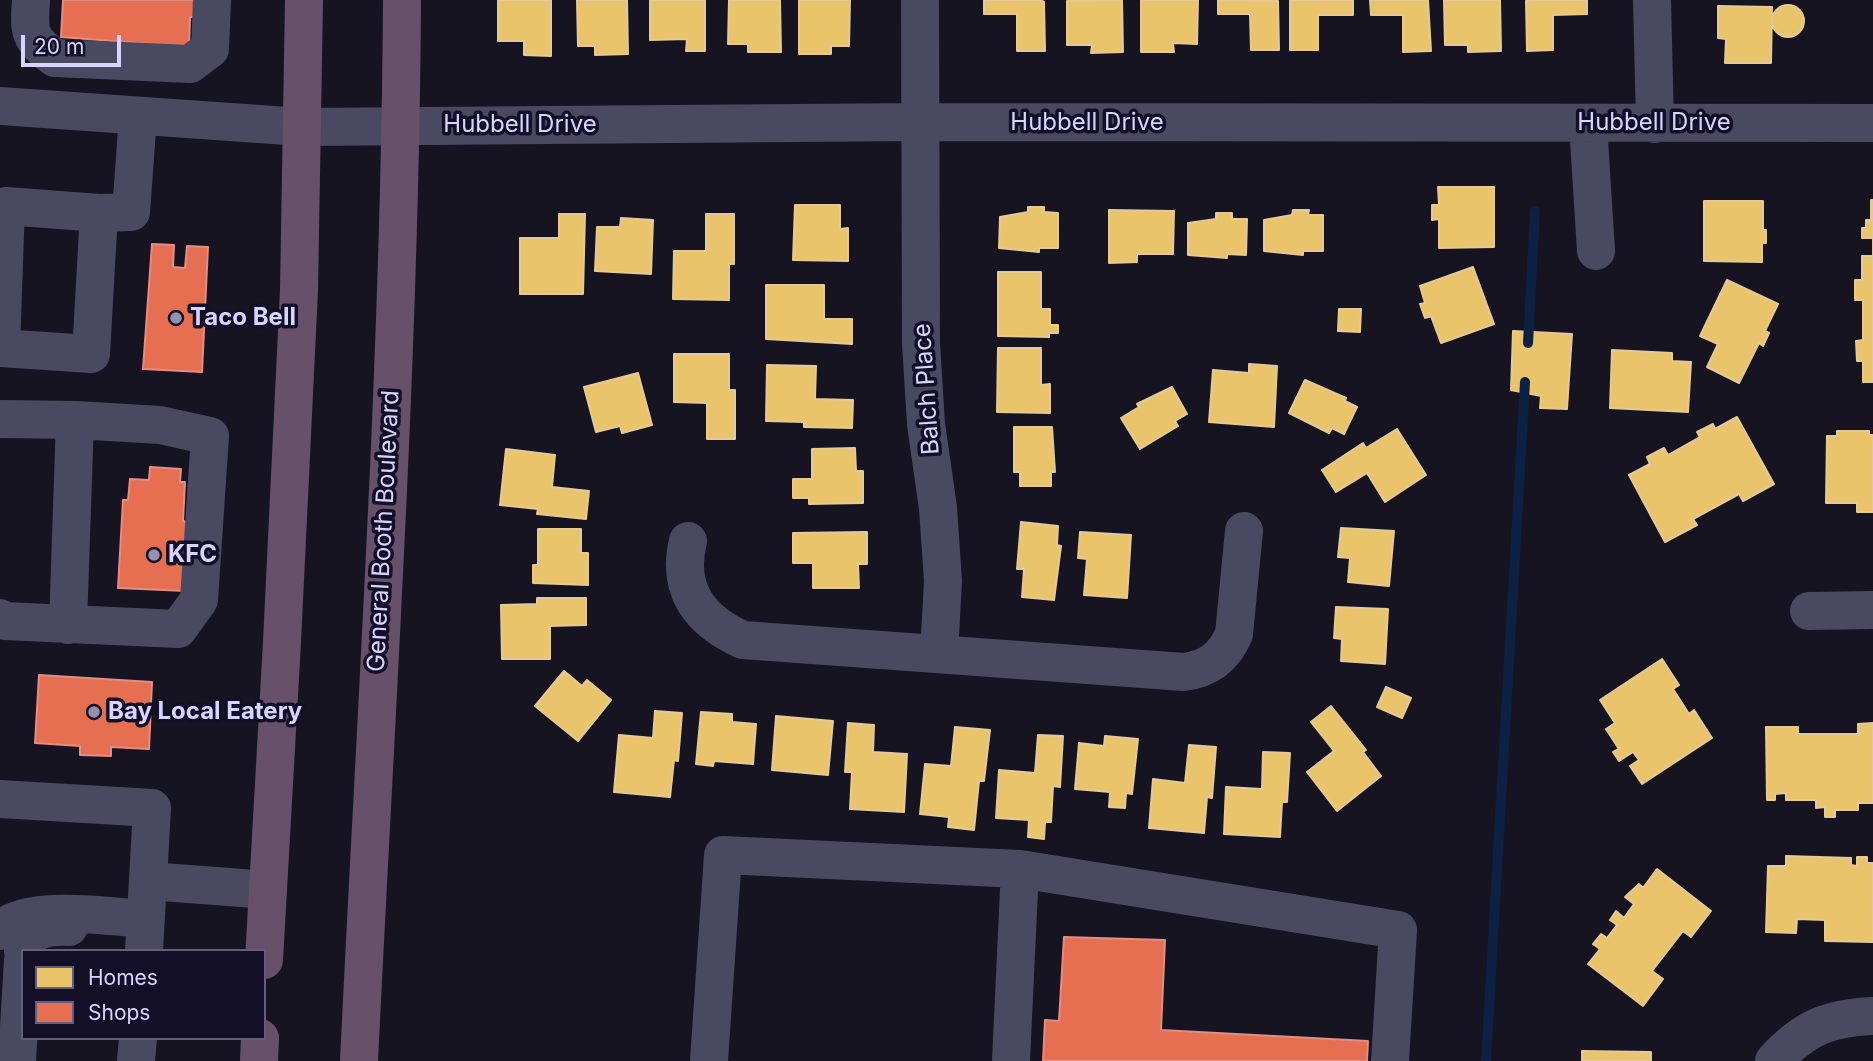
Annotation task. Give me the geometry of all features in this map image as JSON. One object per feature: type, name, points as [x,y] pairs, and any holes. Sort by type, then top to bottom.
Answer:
[{"type":"highway","points":[[265,949],[299,290],[304,0]]},
{"type":"highway","name":"General Booth Boulevard","points":[[359,1061],[391,405],[401,126],[401,0]]},
{"type":"highway","points":[[259,1061],[260,1040]]},
{"type":"street","points":[[31,0],[29,31],[37,45],[55,58],[190,64],[210,49],[212,0]]},
{"type":"street","name":"Balch Place","points":[[920,0],[921,343],[926,424],[939,508],[943,569],[939,654]]},
{"type":"street","points":[[1652,0],[1655,124]]},
{"type":"street","name":"Hubbell Drive","points":[[0,106],[302,127],[920,122],[1873,123]]},
{"type":"street","points":[[99,213],[92,354],[1,348],[6,206],[99,213],[131,212],[138,116]]},
{"type":"street","points":[[1588,124],[1596,251]]},
{"type":"street","points":[[0,419],[75,419],[160,425],[210,436],[199,600],[178,629],[68,625],[5,621],[0,618]]},
{"type":"street","points":[[68,625],[75,419]]},
{"type":"street","points":[[688,541],[684,571],[689,591],[701,612],[720,630],[743,640],[1184,672],[1195,671],[1217,661],[1234,634],[1244,531]]},
{"type":"street","points":[[1809,611],[1873,610]]},
{"type":"street","points":[[0,799],[152,808],[145,934]]},
{"type":"street","points":[[709,1061],[723,855],[1020,869],[1398,930],[1390,1061]]},
{"type":"street","points":[[1011,1061],[1020,869]]},
{"type":"street","points":[[149,881],[268,890]]},
{"type":"street","points":[[0,931],[20,917],[41,914],[145,934]]},
{"type":"street","points":[[23,949],[36,933],[49,926],[145,934]]},
{"type":"street","points":[[17,1061],[21,994]]},
{"type":"street","points":[[1773,1061],[1791,1042],[1817,1026],[1845,1017],[1873,1016]]},
{"type":"street","points":[[136,1061],[138,1040]]},
{"type":"building: Homes","points":[[498,0],[551,0],[551,56],[524,55],[524,41],[498,41]]},
{"type":"building: Homes","points":[[577,0],[627,0],[628,54],[595,55],[595,46],[578,46]]},
{"type":"building: Homes","points":[[650,0],[705,0],[705,51],[686,51],[687,39],[650,40]]},
{"type":"building: Homes","points":[[729,0],[780,0],[781,52],[748,52],[748,44],[728,44]]},
{"type":"building: Homes","points":[[799,0],[850,0],[849,46],[831,46],[831,54],[799,54]]},
{"type":"building: Homes","points":[[984,0],[1044,2],[1045,51],[1017,51],[1017,14],[984,14]]},
{"type":"building: Homes","points":[[1122,0],[1123,52],[1091,53],[1092,45],[1067,45],[1067,1]]},
{"type":"building: Homes","points":[[1141,0],[1198,0],[1197,44],[1173,43],[1174,52],[1141,52]]},
{"type":"building: Homes","points":[[1218,0],[1278,1],[1279,50],[1251,50],[1250,14],[1218,14]]},
{"type":"building: Homes","points":[[1290,0],[1353,0],[1353,15],[1318,15],[1318,50],[1290,50]]},
{"type":"building: Homes","points":[[1370,0],[1428,0],[1431,51],[1403,52],[1403,15],[1371,15]]},
{"type":"building: Homes","points":[[1444,0],[1500,0],[1501,51],[1468,52],[1468,45],[1445,45]]},
{"type":"building: Homes","points":[[1587,0],[1587,14],[1553,15],[1553,50],[1527,51],[1526,1]]},
{"type":"building: Homes","points":[[1788,5],[1799,10],[1804,21],[1799,32],[1788,37],[1777,32],[1772,21],[1777,10]]},
{"type":"building: Homes","points":[[1718,6],[1772,7],[1771,63],[1725,63],[1726,39],[1718,38]]},
{"type":"building: Homes","points":[[1438,187],[1494,187],[1494,247],[1439,248],[1439,219],[1432,220],[1432,205],[1439,205]]},
{"type":"building: Homes","points":[[1871,200],[1873,238],[1862,238],[1862,228],[1866,228],[1866,220],[1871,220]]},
{"type":"building: Homes","points":[[1704,201],[1763,201],[1766,243],[1762,243],[1762,262],[1704,261]]},
{"type":"building: Homes","points":[[795,205],[840,205],[840,229],[848,228],[848,261],[793,260]]},
{"type":"building: Homes","points":[[1028,207],[1044,207],[1044,212],[1058,213],[1058,248],[1039,248],[1039,252],[999,248],[1000,217],[1028,212]]},
{"type":"building: Homes","points":[[1109,210],[1174,211],[1173,254],[1137,254],[1137,262],[1109,263]]},
{"type":"building: Homes","points":[[1293,210],[1309,210],[1308,215],[1323,215],[1323,251],[1303,251],[1303,255],[1264,251],[1264,220],[1292,215]]},
{"type":"building: Homes","points":[[1216,213],[1232,213],[1232,219],[1247,219],[1246,255],[1227,254],[1227,258],[1188,255],[1188,223],[1216,219]]},
{"type":"building: Homes","points":[[559,214],[585,214],[583,294],[520,294],[520,238],[559,238]]},
{"type":"building: Homes","points":[[706,214],[734,214],[734,264],[729,264],[729,300],[673,299],[674,251],[706,251]]},
{"type":"building: Homes","points":[[621,218],[653,220],[651,274],[595,271],[597,227],[620,227]]},
{"type":"building: Homes","points":[[1862,256],[1873,256],[1873,382],[1863,382],[1863,361],[1857,361],[1856,341],[1863,340],[1863,300],[1855,300],[1855,280],[1862,280]]},
{"type":"building: Homes","points":[[1473,267],[1494,324],[1441,343],[1431,316],[1425,318],[1420,304],[1425,303],[1420,286]]},
{"type":"building: Homes","points":[[998,272],[1041,272],[1041,309],[1050,309],[1050,325],[1058,325],[1058,333],[1049,333],[1049,337],[998,336]]},
{"type":"building: Homes","points":[[1727,280],[1778,304],[1765,331],[1769,333],[1763,346],[1759,343],[1739,383],[1707,367],[1718,344],[1700,336]]},
{"type":"building: Homes","points":[[766,285],[824,285],[824,319],[852,319],[852,344],[766,339]]},
{"type":"building: Homes","points":[[1339,309],[1361,309],[1360,332],[1338,331]]},
{"type":"building: Homes","points":[[1513,331],[1572,334],[1567,409],[1540,408],[1541,396],[1511,390]]},
{"type":"building: Homes","points":[[998,348],[1041,348],[1041,385],[1050,384],[1050,413],[997,412]]},
{"type":"building: Homes","points":[[1612,350],[1672,353],[1672,361],[1691,362],[1688,412],[1610,408]]},
{"type":"building: Homes","points":[[674,354],[729,354],[729,390],[735,390],[735,439],[707,439],[707,403],[674,402]]},
{"type":"building: Homes","points":[[1249,364],[1277,366],[1274,427],[1209,422],[1213,370],[1249,373]]},
{"type":"building: Homes","points":[[767,365],[816,366],[815,399],[853,400],[852,428],[804,427],[804,422],[766,421]]},
{"type":"building: Homes","points":[[638,373],[652,425],[622,433],[620,426],[596,432],[584,387]]},
{"type":"building: Homes","points":[[1305,380],[1346,398],[1345,401],[1357,407],[1344,434],[1332,428],[1329,433],[1289,413]]},
{"type":"building: Homes","points":[[1172,387],[1187,414],[1175,421],[1178,426],[1140,449],[1121,418],[1139,407],[1137,404]]},
{"type":"building: Homes","points":[[1737,417],[1774,484],[1743,501],[1739,494],[1693,519],[1697,525],[1665,542],[1629,475],[1650,464],[1647,457],[1664,448],[1668,455],[1700,437],[1697,432],[1713,424],[1715,429]]},
{"type":"building: Homes","points":[[1014,427],[1052,427],[1055,472],[1051,472],[1051,486],[1020,486],[1020,472],[1014,472]]},
{"type":"building: Homes","points":[[1397,429],[1426,475],[1385,502],[1367,473],[1336,492],[1322,470],[1363,443],[1366,448]]},
{"type":"building: Homes","points":[[1837,431],[1869,431],[1869,435],[1873,435],[1873,512],[1857,512],[1857,503],[1826,503],[1827,436],[1837,436]]},
{"type":"building: Homes","points":[[855,448],[856,471],[863,471],[863,503],[809,504],[809,498],[793,498],[793,479],[812,479],[812,449]]},
{"type":"building: Homes","points":[[506,449],[555,455],[552,487],[589,491],[586,519],[537,514],[538,509],[500,505]]},
{"type":"building: Homes","points":[[1021,522],[1058,526],[1057,545],[1061,546],[1054,600],[1022,597],[1024,569],[1017,569]]},
{"type":"building: Homes","points":[[1341,528],[1394,531],[1389,586],[1348,582],[1350,558],[1338,557]]},
{"type":"building: Homes","points":[[538,529],[581,529],[581,553],[588,553],[588,585],[533,583],[533,565],[538,565]]},
{"type":"building: Homes","points":[[867,532],[867,564],[858,564],[859,588],[813,588],[813,563],[793,563],[793,533]]},
{"type":"building: Homes","points":[[1080,532],[1131,535],[1127,598],[1084,595],[1087,559],[1078,558]]},
{"type":"building: Homes","points":[[537,598],[586,598],[586,625],[550,626],[550,659],[502,659],[501,605],[537,604]]},
{"type":"building: Homes","points":[[1336,607],[1388,609],[1385,664],[1341,661],[1342,639],[1334,638]]},
{"type":"building: Homes","points":[[1662,659],[1679,685],[1673,689],[1689,714],[1694,710],[1712,738],[1642,784],[1630,766],[1639,760],[1633,752],[1619,761],[1613,752],[1619,749],[1606,729],[1615,723],[1600,700]]},
{"type":"building: Homes","points":[[564,671],[582,686],[587,680],[611,700],[578,741],[535,706]]},
{"type":"building: Homes","points":[[1386,687],[1411,698],[1402,718],[1377,707]]},
{"type":"building: Homes","points":[[1331,706],[1366,750],[1363,752],[1381,776],[1337,811],[1307,772],[1334,751],[1311,722]]},
{"type":"building: Homes","points":[[655,711],[682,713],[678,761],[674,760],[670,797],[614,792],[619,735],[653,738]]},
{"type":"building: Homes","points":[[701,712],[732,714],[732,722],[756,724],[753,764],[714,761],[713,766],[696,764]]},
{"type":"building: Homes","points":[[776,716],[833,721],[828,775],[772,770]]},
{"type":"building: Homes","points":[[848,723],[874,725],[873,752],[907,754],[904,812],[850,809],[852,772],[845,772]]},
{"type":"building: Homes","points":[[1873,723],[1873,803],[1858,803],[1858,810],[1835,810],[1835,817],[1825,817],[1825,807],[1816,808],[1816,800],[1786,800],[1786,793],[1775,794],[1775,800],[1767,800],[1766,727],[1798,727],[1798,734],[1858,734],[1858,724]]},
{"type":"building: Homes","points":[[955,727],[990,730],[984,781],[979,781],[974,830],[948,827],[949,817],[920,814],[925,764],[951,766]]},
{"type":"building: Homes","points":[[1038,735],[1063,736],[1060,787],[1053,786],[1051,822],[1045,822],[1044,839],[1028,837],[1029,820],[996,818],[999,770],[1035,773]]},
{"type":"building: Homes","points":[[1105,736],[1138,739],[1132,794],[1126,793],[1125,808],[1109,807],[1110,792],[1075,789],[1079,743],[1104,746]]},
{"type":"building: Homes","points":[[1189,745],[1216,747],[1212,798],[1207,797],[1204,833],[1149,828],[1153,779],[1185,783]]},
{"type":"building: Homes","points":[[1263,752],[1290,753],[1287,802],[1282,802],[1280,837],[1224,834],[1226,787],[1262,789]]},
{"type":"building: Homes","points":[[1786,856],[1851,858],[1851,865],[1857,866],[1857,857],[1867,857],[1867,863],[1873,863],[1873,942],[1825,941],[1825,920],[1797,919],[1796,933],[1766,932],[1768,866],[1786,866]]},
{"type":"building: Homes","points":[[1657,869],[1711,911],[1691,937],[1683,931],[1652,971],[1663,979],[1643,1006],[1588,964],[1600,949],[1593,944],[1601,934],[1607,938],[1617,925],[1610,920],[1616,911],[1624,918],[1634,904],[1625,897],[1639,884],[1643,888]]},
{"type":"building: Homes","points":[[1582,1051],[1651,1052],[1651,1061],[1582,1061]]},
{"type":"building: Shops","points":[[63,0],[196,0],[195,17],[190,17],[189,47],[61,37]]},
{"type":"building: Shops","name":"Taco Bell","points":[[152,244],[174,245],[173,267],[185,268],[187,246],[208,247],[202,372],[143,369]]},
{"type":"building: Shops","name":"KFC","points":[[150,467],[181,469],[180,482],[185,482],[183,521],[190,522],[186,591],[118,588],[123,500],[128,500],[130,479],[149,480]]},
{"type":"building: Shops","name":"Bay Local Eatery","points":[[39,675],[152,682],[149,749],[111,747],[111,756],[80,755],[80,746],[35,743]]},
{"type":"building: Shops","points":[[1064,937],[1165,940],[1161,1030],[1368,1041],[1367,1061],[1043,1061],[1045,1020],[1059,1021]]},
{"type":"waterway","points":[[1528,343],[1535,211]]},
{"type":"waterway","points":[[1486,1061],[1525,382]]},
{"type":"place","name":"Taco Bell","points":[[176,318]]},
{"type":"place","name":"KFC","points":[[154,555]]},
{"type":"place","name":"Bay Local Eatery","points":[[94,712]]}]
